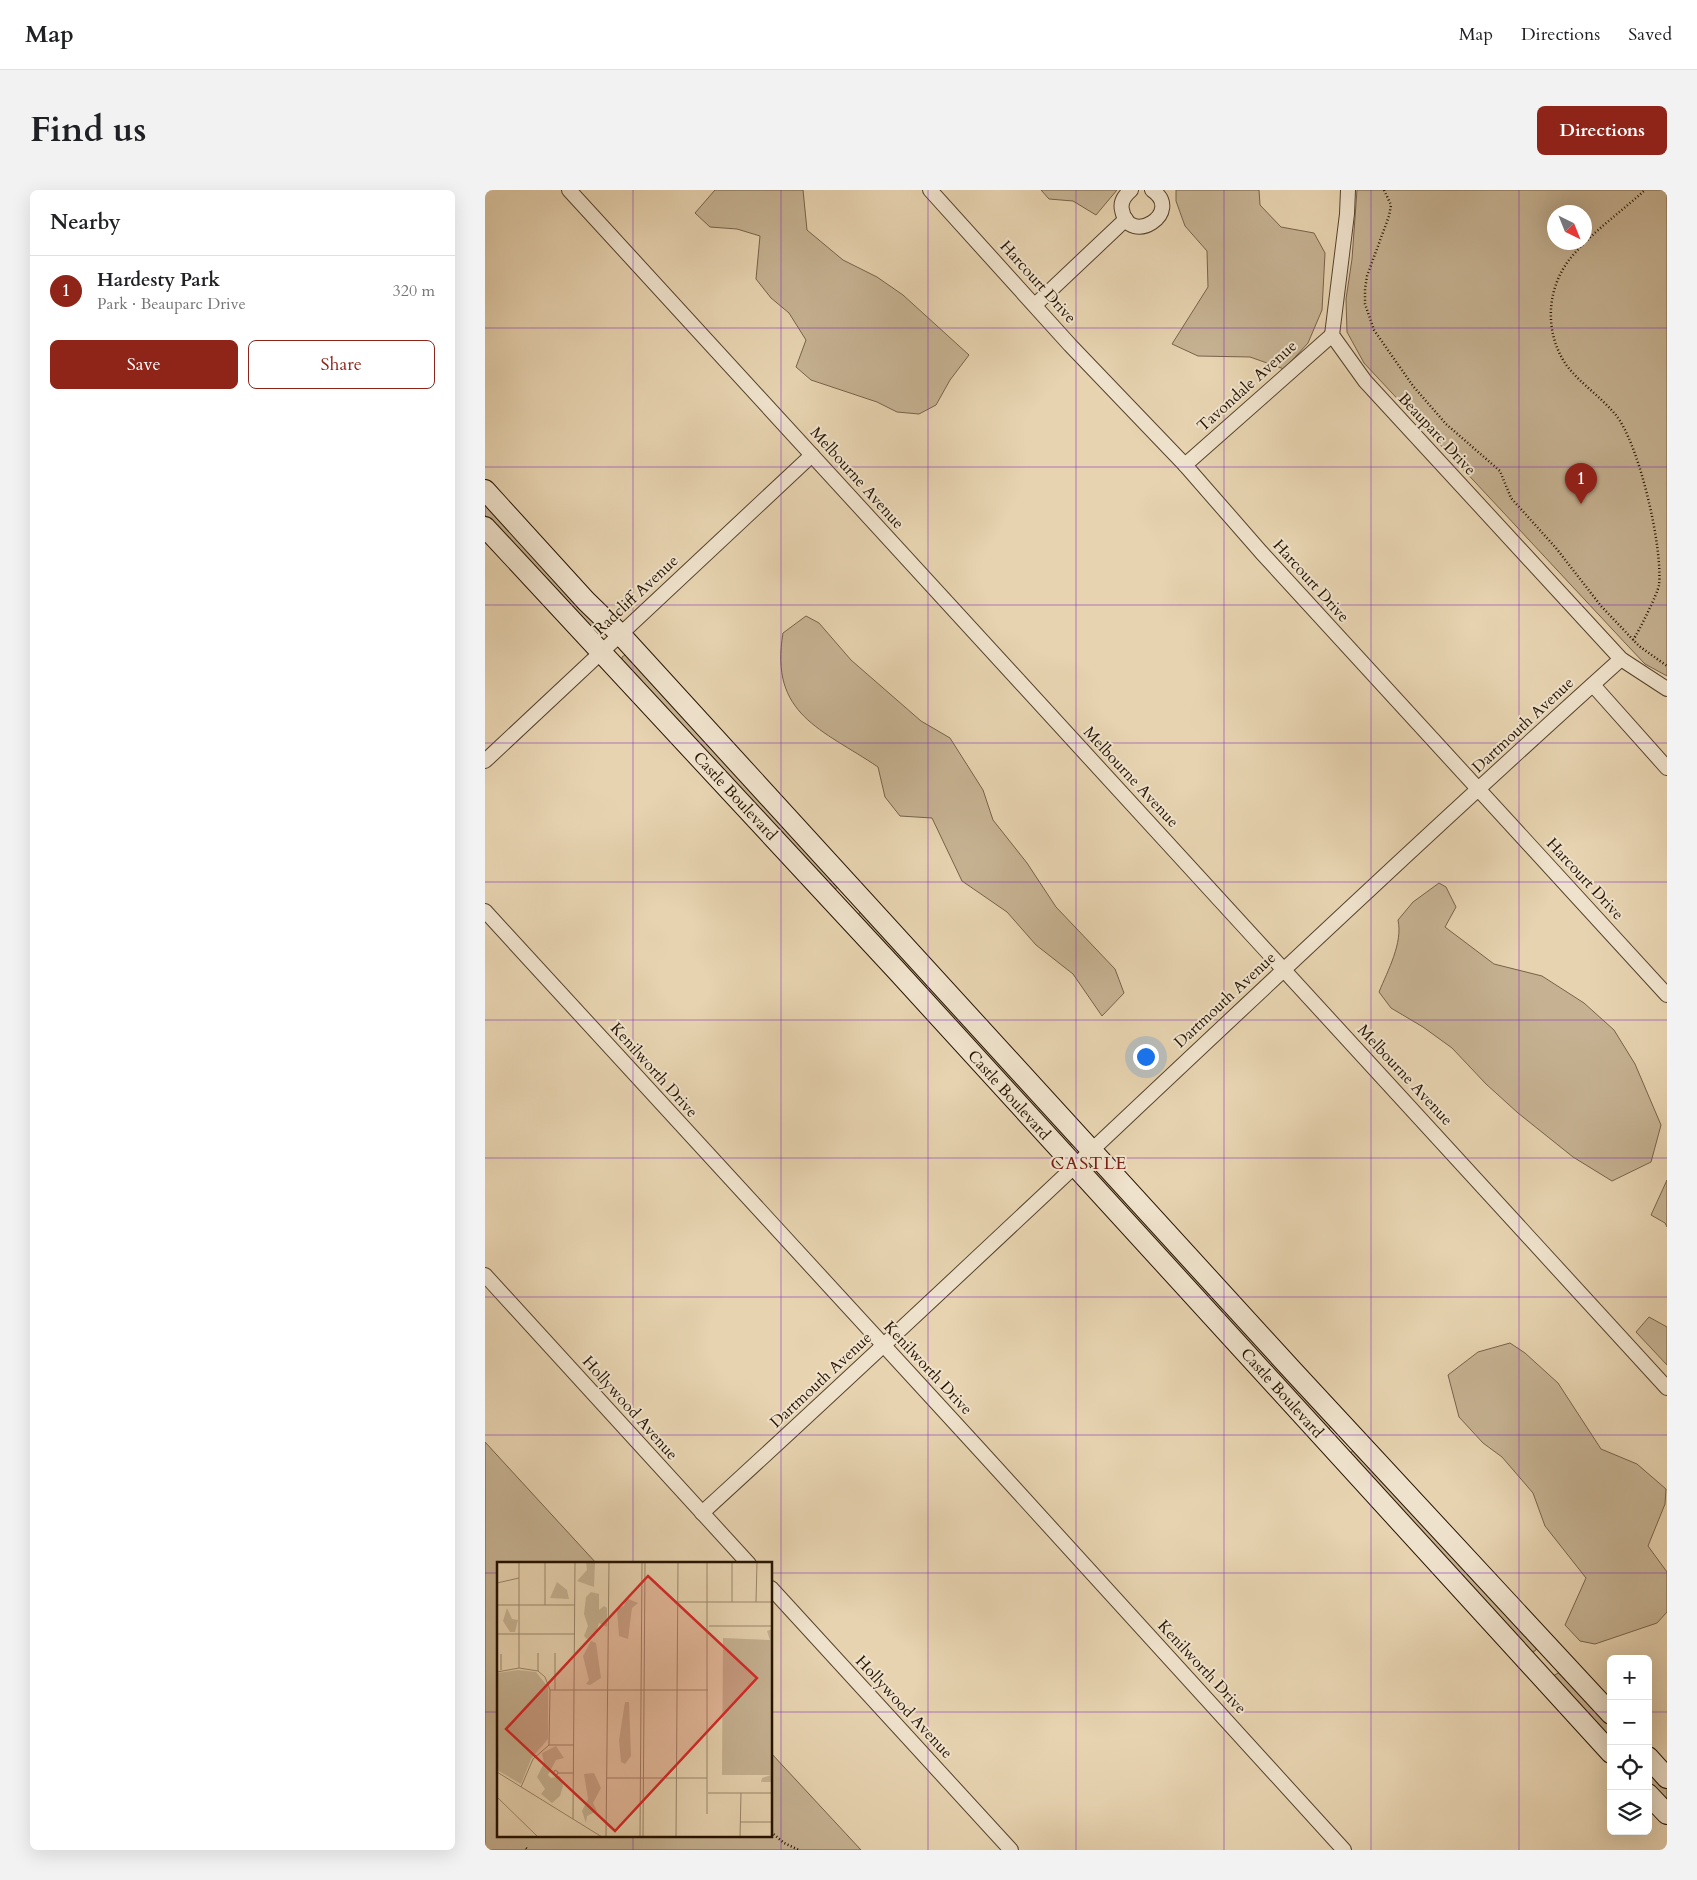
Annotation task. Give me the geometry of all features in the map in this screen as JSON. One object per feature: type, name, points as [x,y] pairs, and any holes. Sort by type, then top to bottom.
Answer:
[{"type":"street","name":"Melbourne Avenue","points":[[569,190],[1667,1388]]},
{"type":"street","name":"Harcourt Drive","points":[[930,190],[1147,427],[1185,465],[1261,552],[1667,995]]},
{"type":"street","points":[[1131,190],[1122,200],[1121,207],[1126,219],[1136,226],[1149,225],[1159,217],[1161,204],[1159,198],[1151,190]]},
{"type":"street","points":[[1332,335],[1347,214],[1348,190]]},
{"type":"street","points":[[1035,305],[1126,219]]},
{"type":"street","name":"Tavondale Avenue","points":[[1185,465],[1292,368],[1332,335]]},
{"type":"street","name":"Beauparc Drive","points":[[1332,335],[1365,381],[1621,659],[1667,689]]},
{"type":"street","name":"Radcliff Avenue","points":[[485,761],[812,455]]},
{"type":"street","name":"Castle Boulevard","points":[[485,490],[586,601],[621,634],[1352,1435],[1607,1710]]},
{"type":"street","name":"Castle Boulevard","points":[[485,527],[602,651],[840,910],[1607,1749]]},
{"type":"street","name":"Dartmouth Avenue","points":[[702,1513],[884,1346],[1091,1149],[1479,790],[1552,720],[1621,659]]},
{"type":"street","points":[[1593,685],[1667,768]]},
{"type":"street","points":[[840,910],[857,894]]},
{"type":"street","name":"Kenilworth Drive","points":[[485,911],[1344,1850]]},
{"type":"street","name":"Hollywood Avenue","points":[[485,1275],[747,1562]]},
{"type":"street","points":[[1335,1451],[1352,1435]]},
{"type":"street","name":"Hollywood Avenue","points":[[773,1590],[1011,1850]]},
{"type":"street","points":[[1536,1672],[1556,1654]]},
{"type":"street","points":[[1652,1761],[1667,1778]]},
{"type":"street","points":[[1652,1798],[1667,1814]]},
{"type":"path","points":[[1384,190],[1391,205],[1389,216],[1367,276],[1365,289],[1365,304],[1374,330],[1402,372],[1446,424],[1500,471],[1511,498],[1556,548],[1601,606],[1649,656],[1667,666]]},
{"type":"path","points":[[1633,640],[1659,588],[1659,565],[1640,470],[1627,429],[1615,414],[1567,366],[1560,353],[1549,321],[1553,291],[1573,254],[1645,190]]},
{"type":"path","points":[[773,1834],[784,1844],[799,1850]]},
{"type":"shaded area","points":[[715,190],[803,190],[807,230],[843,260],[877,277],[903,295],[969,355],[950,380],[936,405],[919,414],[897,412],[877,402],[811,380],[796,367],[806,340],[789,313],[771,298],[756,279],[760,236],[737,229],[710,227],[695,213]]},
{"type":"shaded area","points":[[1041,190],[1117,190],[1096,215],[1073,201],[1049,199]]},
{"type":"shaded area","points":[[1176,190],[1259,190],[1260,205],[1281,227],[1314,233],[1325,253],[1322,310],[1308,343],[1284,369],[1250,357],[1198,356],[1172,344],[1208,287],[1207,251],[1185,226],[1176,201]]},
{"type":"shaded area","points":[[1357,190],[1667,190],[1667,676],[1645,664],[1364,363],[1347,332],[1346,299],[1352,259]]},
{"type":"shaded area","points":[[485,498],[601,625],[598,630],[591,630],[485,515]]},
{"type":"shaded area","points":[[806,616],[819,623],[851,660],[921,721],[950,738],[983,790],[993,820],[1027,863],[1056,907],[1115,969],[1124,993],[1102,1016],[1073,974],[1036,945],[1007,912],[962,881],[932,818],[900,816],[885,797],[878,767],[820,730],[804,716],[792,701],[784,683],[781,661],[783,633]]},
{"type":"shaded area","points":[[628,653],[838,887],[833,889],[622,662],[622,657]]},
{"type":"shaded area","points":[[1439,883],[1446,887],[1456,907],[1445,927],[1494,964],[1542,976],[1584,1003],[1614,1030],[1635,1064],[1661,1125],[1651,1162],[1612,1181],[1573,1157],[1518,1113],[1486,1084],[1452,1048],[1423,1027],[1391,1008],[1379,992],[1397,947],[1398,920],[1413,902]]},
{"type":"shaded area","points":[[861,911],[1073,1144],[1068,1146],[858,915]]},
{"type":"shaded area","points":[[1097,1167],[1333,1425],[1328,1430],[1091,1173]]},
{"type":"shaded area","points":[[1667,1180],[1667,1227],[1665,1223],[1651,1215]]},
{"type":"shaded area","points":[[1649,1317],[1667,1327],[1667,1365],[1636,1332]]},
{"type":"shaded area","points":[[1510,1343],[1525,1353],[1558,1383],[1601,1449],[1637,1464],[1666,1489],[1665,1504],[1648,1546],[1667,1572],[1667,1612],[1657,1623],[1595,1644],[1580,1641],[1565,1625],[1586,1578],[1545,1526],[1533,1493],[1502,1457],[1483,1443],[1459,1417],[1448,1375],[1478,1352]]},
{"type":"shaded area","points":[[485,1442],[595,1562],[497,1562],[497,1838],[773,1838],[773,1755],[861,1850],[485,1850]]},
{"type":"shaded area","points":[[1353,1450],[1537,1648],[1535,1651],[1531,1652],[1350,1454]]},
{"type":"shaded area","points":[[1560,1672],[1607,1721],[1607,1737],[1553,1676]]},
{"type":"shaded area","points":[[1652,1770],[1667,1786],[1667,1804],[1652,1787]]},
{"type":"place","name":"Hardesty Park","points":[[1581,504]]},
{"type":"district","name":"CASTLE","points":[[1089,1163]]}]
